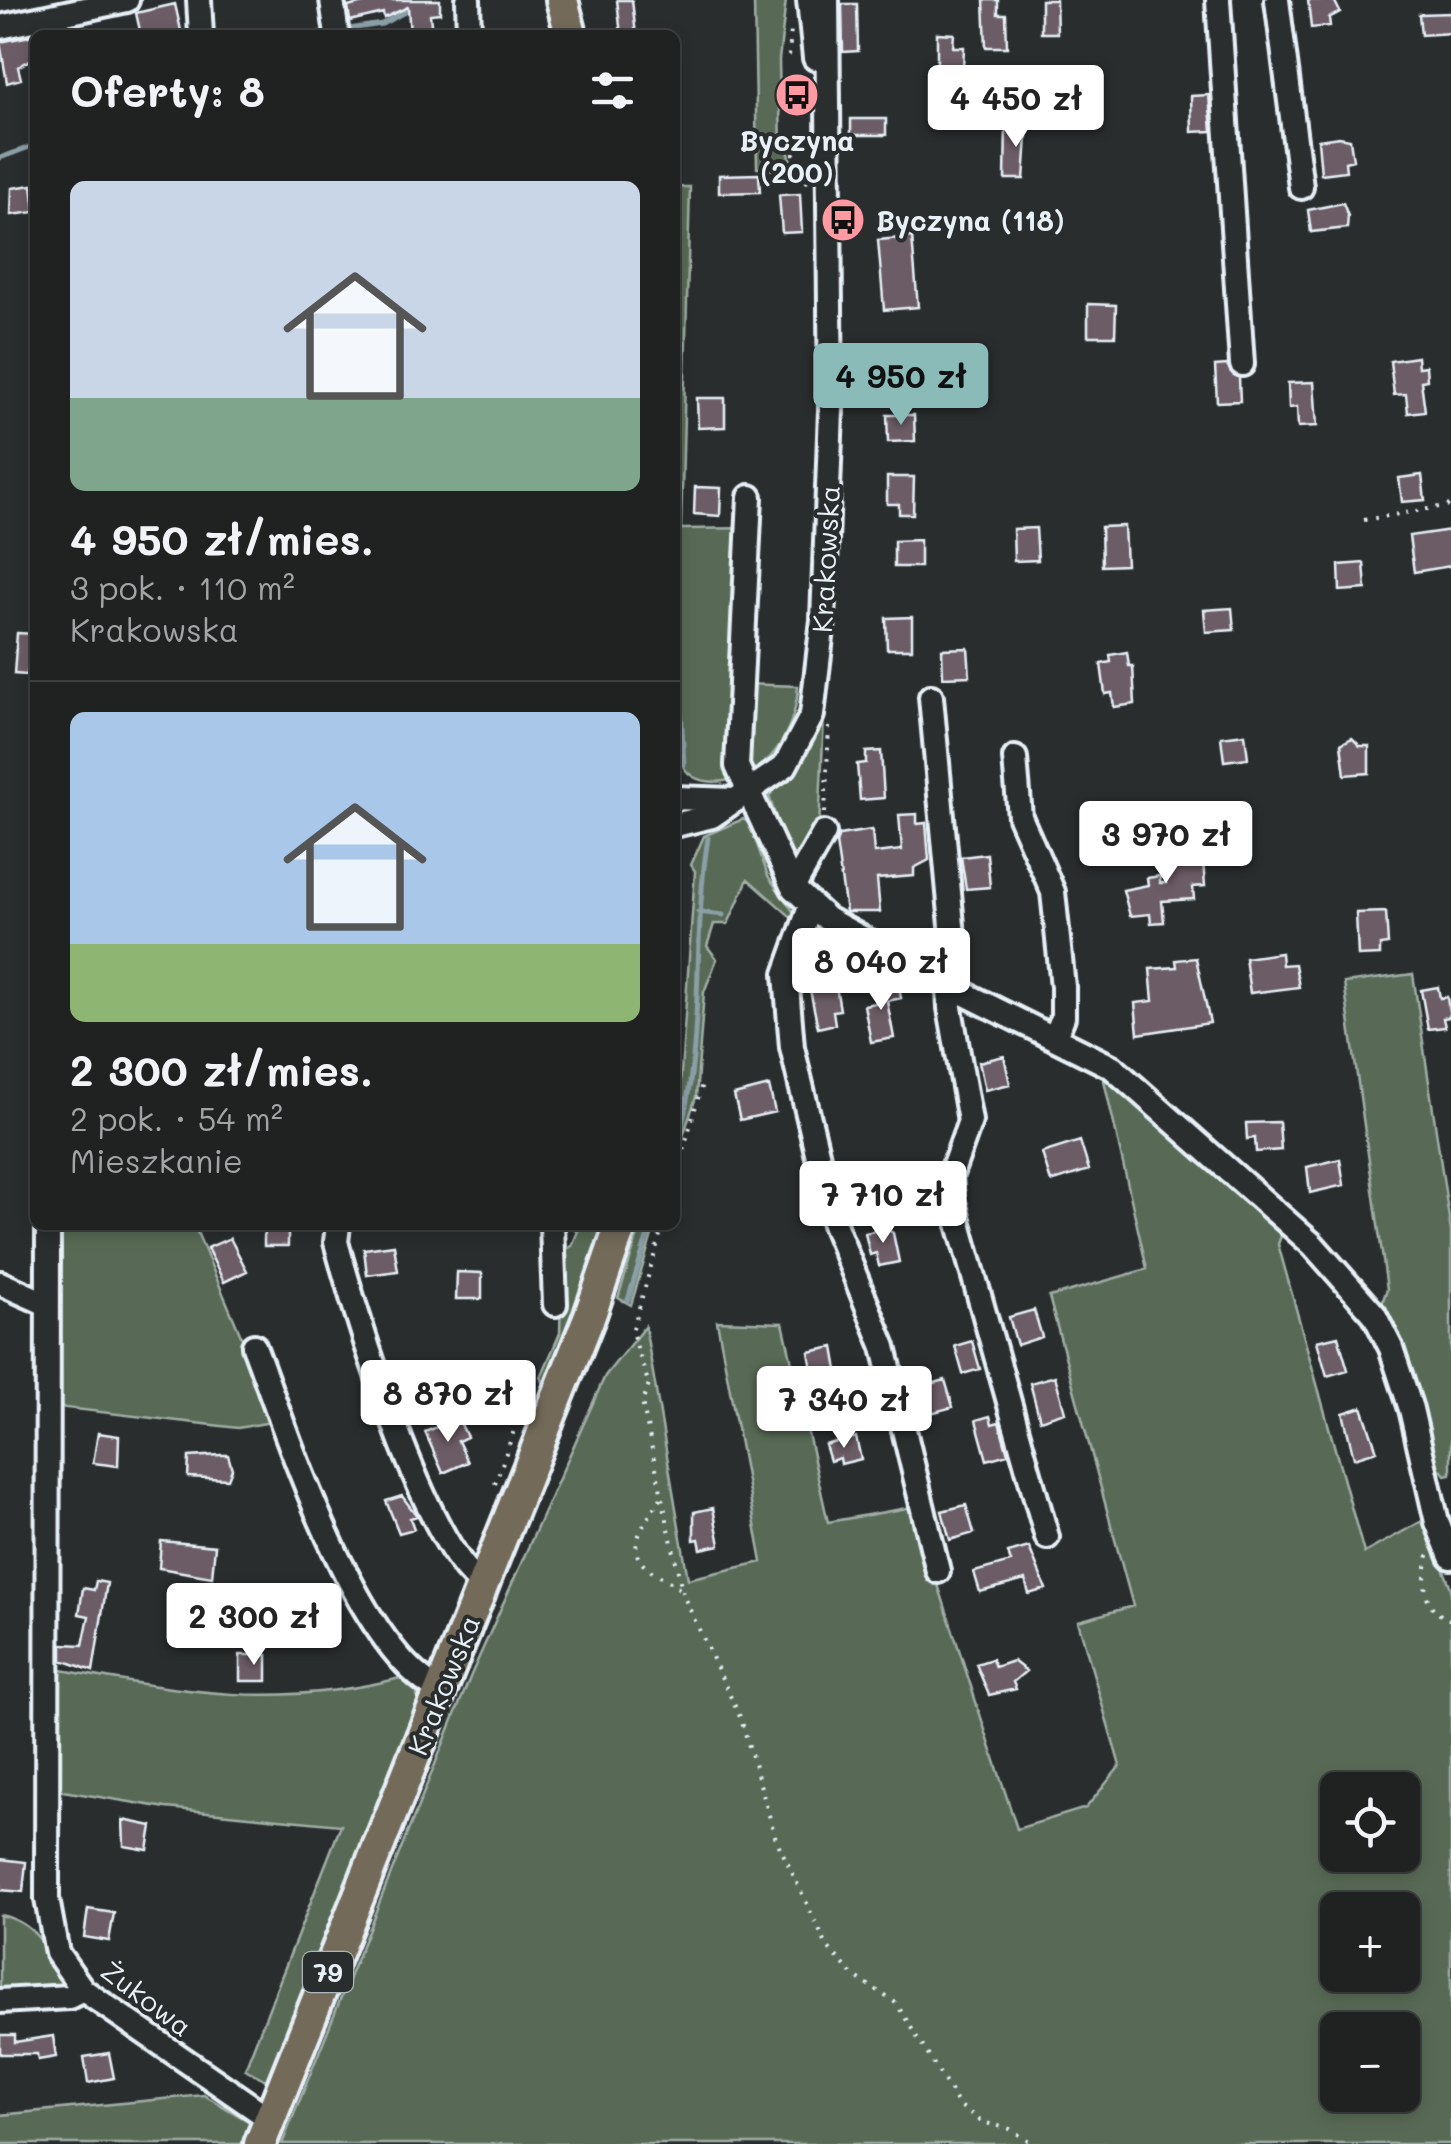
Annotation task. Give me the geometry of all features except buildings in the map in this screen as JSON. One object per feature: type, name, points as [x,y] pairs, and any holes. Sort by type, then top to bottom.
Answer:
[{"type":"main road","points":[[562,0],[570,30]]},
{"type":"main road","name":"Krakowska","points":[[265,2131],[590,1315],[619,1230]]},
{"type":"street","points":[[0,26],[127,0]]},
{"type":"street","points":[[199,0],[201,30]]},
{"type":"street","points":[[332,0],[336,30]]},
{"type":"street","points":[[468,0],[469,30]]},
{"type":"street","name":"Krakowska","points":[[809,0],[828,165]]},
{"type":"street","name":"Krakowska","points":[[680,824],[712,816],[785,766],[802,742],[812,716],[818,676],[832,410],[828,165],[831,74],[827,0]]},
{"type":"street","points":[[1218,0],[1242,364]]},
{"type":"street","points":[[1278,0],[1300,188]]},
{"type":"street","points":[[750,497],[736,717],[737,766],[744,796],[794,888],[810,906],[948,986],[1132,1080],[1344,1276],[1374,1314],[1391,1348],[1440,1487],[1437,1522],[1451,1557]]},
{"type":"street","points":[[931,697],[955,958],[948,986],[970,1121],[950,1177],[952,1199],[1047,1537]]},
{"type":"street","points":[[1015,758],[1020,817],[1053,892],[1063,987],[1062,1017],[1056,1038]]},
{"type":"street","points":[[680,798],[744,796]]},
{"type":"street","points":[[794,888],[824,833]]},
{"type":"street","points":[[810,906],[786,974],[792,1048],[834,1224],[884,1347],[938,1572]]},
{"type":"street","name":"Żukowa","points":[[48,1230],[47,1899],[57,1953],[83,1990],[265,2131]]},
{"type":"street","points":[[337,1230],[336,1242],[348,1287],[392,1412],[456,1562],[483,1584]]},
{"type":"street","points":[[552,1230],[555,1304]]},
{"type":"street","points":[[0,1282],[48,1304]]},
{"type":"street","points":[[254,1346],[320,1516],[358,1593],[389,1648],[422,1682],[441,1691]]},
{"type":"street","points":[[0,2001],[68,1997],[83,1990]]},
{"type":"path","points":[[1364,520],[1451,505]]},
{"type":"path","points":[[680,1162],[702,1084]]},
{"type":"path","points":[[663,1230],[632,1332],[649,1385],[642,1402],[684,1595],[741,1720],[776,1839],[827,1946],[853,1975],[896,2003],[959,2104],[982,2122],[1010,2128],[1034,2144]]},
{"type":"path","points":[[490,1497],[528,1391]]},
{"type":"path","points":[[662,1497],[641,1531],[637,1551],[641,1562],[684,1595]]},
{"type":"path","points":[[1437,1522],[1426,1565],[1425,1594],[1430,1607],[1451,1620]]},
{"type":"green space","points":[[754,0],[786,0],[779,60],[781,148],[788,150],[794,172],[757,168]]},
{"type":"green space","points":[[680,187],[690,187],[681,529],[753,528],[733,686],[731,780],[711,782],[686,771],[680,760]]},
{"type":"green space","points":[[745,684],[798,686],[785,736],[770,757],[750,771],[741,742]]},
{"type":"green space","points":[[824,716],[819,830],[798,856],[787,852],[769,796],[803,759]]},
{"type":"green space","points":[[743,819],[750,824],[768,876],[795,914],[791,917],[748,879],[728,924],[714,924],[707,946],[717,959],[704,992],[696,1097],[680,1145],[680,1088],[695,871],[691,865],[704,836]]},
{"type":"green space","points":[[1413,974],[1451,1232],[1451,1474],[1445,1475],[1433,1460],[1380,1308],[1387,1289],[1344,983]]},
{"type":"green space","points":[[1103,1076],[1143,1105],[1283,1231],[1278,1244],[1364,1553],[1424,1520],[1451,1588],[1451,2144],[282,2144],[471,1675],[605,1376],[645,1326],[688,1579],[762,1562],[717,1321],[783,1323],[828,1522],[913,1507],[1017,1829],[1086,1808],[1120,1766],[1078,1621],[1133,1606],[1049,1297],[1147,1269]]},
{"type":"green space","points":[[60,1230],[196,1230],[277,1421],[238,1428],[57,1407]]},
{"type":"green space","points":[[602,1230],[546,1388],[541,1377],[560,1333],[562,1252],[572,1246],[578,1231]]},
{"type":"green space","points":[[639,1230],[654,1230],[631,1305],[618,1298]]},
{"type":"green space","points":[[56,1669],[146,1685],[274,1695],[362,1686],[408,1676],[417,1692],[418,1713],[266,2080],[245,2069],[341,1825],[166,1808],[57,1790]]},
{"type":"green space","points":[[0,1915],[14,1919],[35,1934],[50,1955],[66,1994],[0,1996]]},
{"type":"green space","points":[[204,2095],[253,2124],[245,2144],[0,2144],[0,2115]]},
{"type":"waterway","points":[[342,30],[382,24],[412,8]]},
{"type":"waterway","points":[[0,158],[30,147]]},
{"type":"waterway","points":[[680,690],[684,765]]},
{"type":"waterway","points":[[680,1131],[695,1034],[708,838]]},
{"type":"waterway","points":[[698,912],[723,915]]},
{"type":"waterway","points":[[628,1300],[649,1230]]},
{"type":"place","name":"Byczyna (200)","points":[[797,95]]},
{"type":"place","name":"Byczyna (118)","points":[[843,220]]}]
